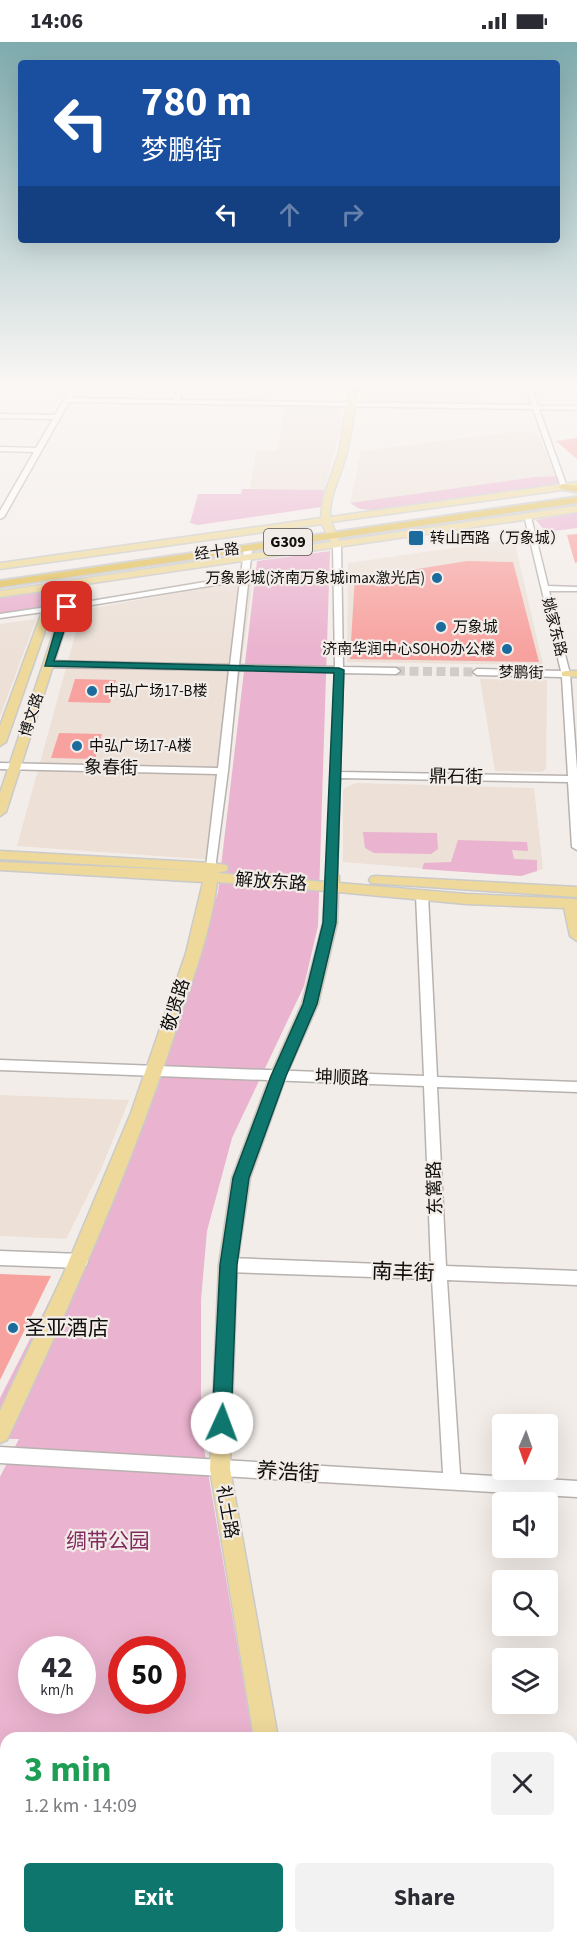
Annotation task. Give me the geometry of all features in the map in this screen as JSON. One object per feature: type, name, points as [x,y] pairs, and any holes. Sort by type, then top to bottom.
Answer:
[{"type":"highway","points":[[564,487],[577,489]]},
{"type":"highway","name":"经十路","points":[[0,584],[248,553],[335,531],[577,489]]},
{"type":"highway","name":"经十路","points":[[0,575],[577,500]]},
{"type":"main road","points":[[335,475],[329,491],[335,531]]},
{"type":"main road","points":[[335,531],[335,504],[341,475]]},
{"type":"main road","name":"经十路","points":[[0,566],[335,531],[364,514],[564,487]]},
{"type":"main road","points":[[335,504],[344,513],[364,514]]},
{"type":"main road","points":[[335,531],[527,517],[577,509]]},
{"type":"main road","name":"经十路","points":[[0,594],[248,553]]},
{"type":"main road","name":"博文路","points":[[0,812],[75,583]]},
{"type":"main road","name":"博文路","points":[[0,742],[56,586]]},
{"type":"main road","name":"解放东路","points":[[0,855],[575,899]]},
{"type":"main road","name":"解放东路","points":[[0,866],[211,872]]},
{"type":"main road","name":"敬贤路","points":[[0,1433],[81,1261],[156,1071],[208,902],[211,872]]},
{"type":"main road","name":"解放东路","points":[[332,881],[422,894],[575,899]]},
{"type":"main road","name":"礼士路","points":[[265,1732],[220,1468],[228,1265],[241,1178],[279,1076],[310,1004],[330,923],[332,881]]},
{"type":"main road","points":[[575,899],[577,936]]},
{"type":"street","points":[[0,517],[25,475]]},
{"type":"street","points":[[559,475],[564,487]]},
{"type":"street","name":"姚家东路","points":[[527,517],[544,588],[571,674],[577,847]]},
{"type":"street","name":"礼士路","points":[[332,881],[339,670],[335,531]]},
{"type":"street","name":"敬贤路","points":[[211,872],[248,553]]},
{"type":"street","points":[[67,607],[245,578]]},
{"type":"street","points":[[544,588],[577,589]]},
{"type":"street","points":[[0,616],[47,609]]},
{"type":"street","points":[[48,664],[396,671]]},
{"type":"street","name":"梦鹏街","points":[[477,672],[571,674]]},
{"type":"street","name":"象春街","points":[[0,766],[222,771]]},
{"type":"street","name":"鼎石街","points":[[336,775],[575,779]]},
{"type":"street","name":"东篱路","points":[[422,894],[439,1273],[452,1482]]},
{"type":"street","name":"坤顺路","points":[[0,1065],[577,1087]]},
{"type":"street","points":[[0,1258],[81,1261]]},
{"type":"street","name":"南丰街","points":[[228,1265],[577,1278]]},
{"type":"street","name":"养浩街","points":[[0,1455],[577,1489]]},
{"type":"shaded area","points":[[252,475],[328,475],[324,490],[250,489]]},
{"type":"shaded area","points":[[356,475],[555,476],[535,477],[350,503]]},
{"type":"shaded area","name":"万象城","points":[[514,539],[543,665],[347,662],[348,563]]},
{"type":"shaded area","points":[[253,579],[215,860],[17,846],[82,610]]},
{"type":"shaded area","points":[[36,619],[0,717],[0,624]]},
{"type":"shaded area","points":[[480,679],[547,680],[546,769],[542,772],[495,771]]},
{"type":"shaded area","points":[[356,783],[534,788],[543,869],[521,876],[343,862],[343,789]]},
{"type":"shaded area","points":[[0,1095],[129,1100],[102,1167],[66,1239],[0,1236]]},
{"type":"green space","points":[[555,476],[559,484],[372,510],[360,509],[350,503],[535,477]]},
{"type":"green space","points":[[242,489],[324,490],[321,507],[198,525],[190,523],[198,494],[241,494]]},
{"type":"green space","points":[[577,513],[577,528],[546,532],[536,520]]},
{"type":"green space","name":"绸带公园","points":[[330,551],[318,926],[304,986],[232,1138],[207,1231],[201,1300],[201,1431],[252,1732],[0,1732],[0,1477],[19,1439],[0,1439],[0,1398],[158,1087],[218,892],[257,561]]},
{"type":"green space","points":[[47,591],[39,612],[0,617],[0,597]]},
{"type":"green space","points":[[363,832],[437,833],[438,849],[431,854],[374,853],[365,848]]},
{"type":"green space","points":[[458,840],[527,842],[528,851],[512,850],[514,859],[537,860],[537,871],[521,876],[422,869],[424,863],[451,862]]},
{"type":"building","points":[[577,534],[577,562],[575,563],[567,535]]},
{"type":"building","name":"万象城","points":[[467,561],[513,562],[539,662],[350,659],[355,575],[374,576]]},
{"type":"building","name":"中弘广场17-B楼","points":[[75,679],[116,680],[110,703],[68,702]]},
{"type":"building","name":"中弘广场17-A楼","points":[[59,733],[102,734],[95,759],[51,758]]},
{"type":"building","name":"圣亚酒店","points":[[0,1274],[51,1276],[0,1380]]},
{"type":"tunnel","points":[[396,671],[477,672]]},
{"type":"place","name":"转山西路（万象城）","points":[[416,538]]},
{"type":"place","name":"万象影城(济南万象城imax激光店)","points":[[437,578]]},
{"type":"place","name":"万象城","points":[[441,627]]},
{"type":"place","name":"济南华润中心SOHO办公楼","points":[[507,649]]},
{"type":"place","name":"中弘广场17-B楼","points":[[92,691]]},
{"type":"place","name":"中弘广场17-A楼","points":[[77,746]]},
{"type":"place","name":"圣亚酒店","points":[[13,1328]]},
{"type":"route","points":[[67,607],[48,664],[339,670],[330,923],[310,1004],[279,1076],[241,1178],[228,1265],[222,1423]]}]
